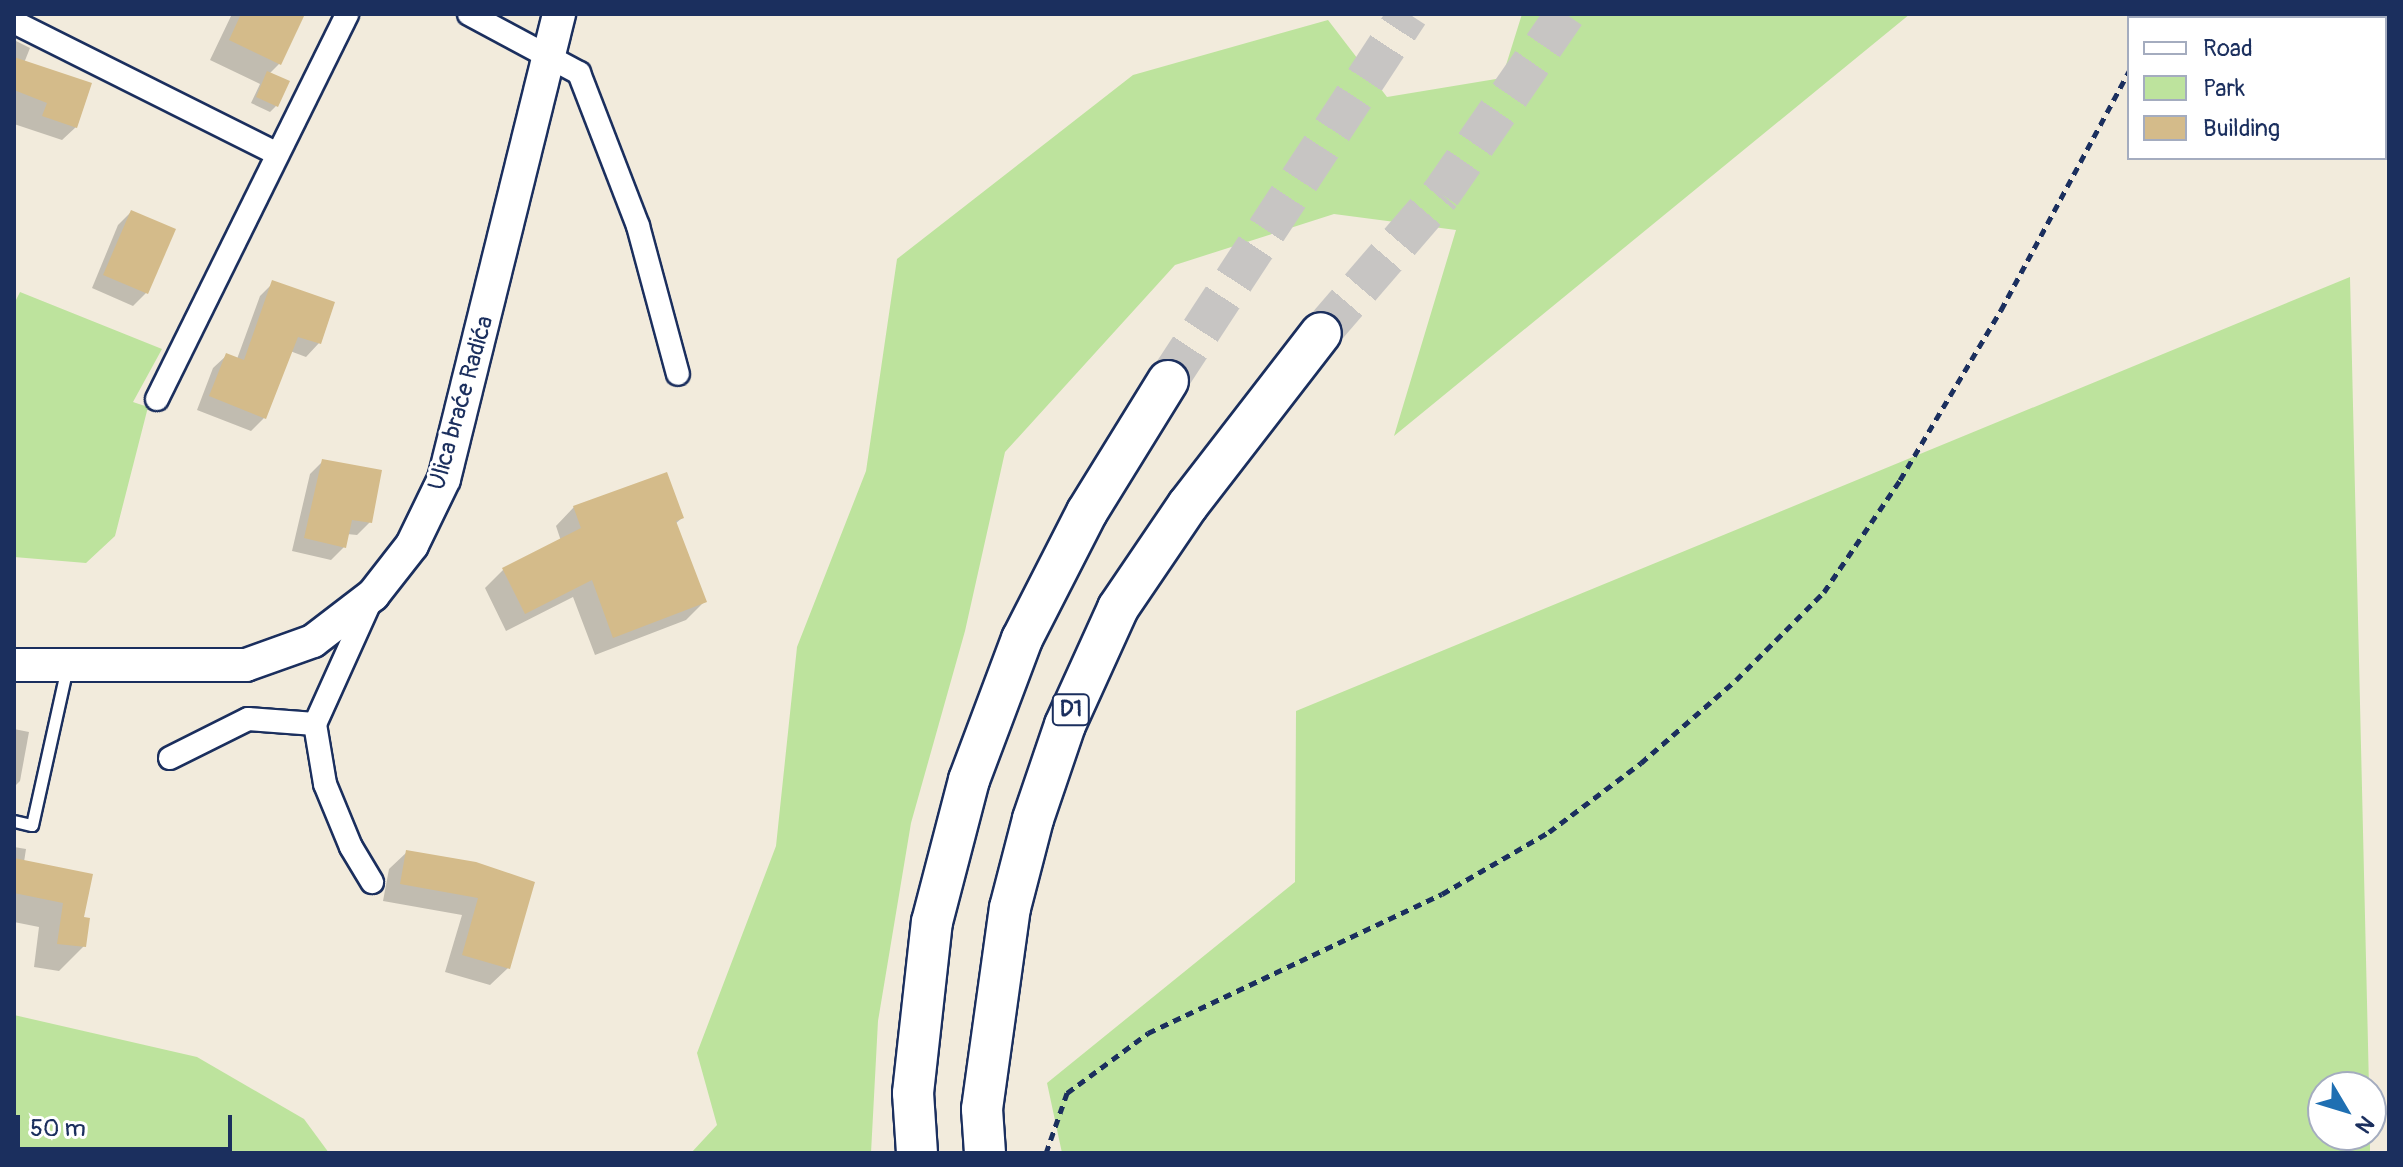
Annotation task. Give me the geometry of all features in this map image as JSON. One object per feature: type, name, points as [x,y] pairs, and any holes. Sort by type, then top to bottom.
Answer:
[{"type":"highway","name":"D1","points":[[985,1153],[982,1109],[1010,908],[1033,819],[1065,725],[1118,608],[1188,505],[1321,333]]},
{"type":"highway","points":[[917,1153],[913,1093],[932,922],[969,780],[1022,639],[1087,512],[1168,381]]},
{"type":"main road","name":"Ulica braće Radića","points":[[14,665],[246,665],[313,641],[373,595],[412,545],[444,479],[559,14]]},
{"type":"street","points":[[157,399],[347,14]]},
{"type":"street","points":[[469,14],[579,73],[601,121],[638,226],[678,374]]},
{"type":"street","points":[[14,22],[276,153]]},
{"type":"street","points":[[372,882],[351,847],[325,784],[315,724],[373,595]]},
{"type":"street","points":[[170,758],[248,719],[315,724]]},
{"type":"lane","points":[[14,821],[32,825],[68,666]]},
{"type":"path","points":[[1046,1153],[1067,1093],[1148,1033],[1442,894],[1549,832],[1641,763],[1736,680],[1824,592],[1900,480],[2001,310],[2127,75]]},
{"type":"green space","points":[[1522,14],[1910,14],[1394,436],[1456,230],[1334,214],[1175,265],[1005,452],[965,631],[911,823],[878,1021],[871,1153],[691,1153],[717,1125],[697,1053],[776,846],[797,647],[866,471],[897,259],[1133,75],[1328,20],[1387,97],[1502,78]]},
{"type":"green space","points":[[2350,277],[2369,1071],[2307,1071],[2307,1151],[2370,1153],[1062,1153],[1047,1083],[1295,882],[1296,711]]},
{"type":"green space","points":[[20,292],[162,349],[133,402],[148,407],[115,536],[86,563],[14,557],[14,304]]},
{"type":"green space","points":[[14,1015],[197,1057],[304,1119],[329,1153],[14,1153]]},
{"type":"building","points":[[241,14],[305,14],[281,65],[229,40]]},
{"type":"building","points":[[14,57],[92,83],[77,128],[42,116],[47,103],[14,90]]},
{"type":"building","points":[[267,71],[290,81],[278,107],[256,97]]},
{"type":"building","points":[[131,210],[176,229],[148,294],[103,275]]},
{"type":"building","points":[[272,280],[335,302],[321,344],[298,337],[266,419],[209,396],[226,353],[244,360]]},
{"type":"building","points":[[322,459],[382,470],[372,523],[352,520],[346,548],[304,538]]},
{"type":"building","points":[[667,472],[684,518],[676,521],[707,602],[613,638],[592,580],[525,614],[502,568],[581,528],[573,506]]},
{"type":"building","points":[[406,850],[476,862],[535,882],[510,969],[462,955],[478,898],[400,884]]},
{"type":"building","points":[[14,858],[93,874],[84,917],[90,918],[86,947],[57,944],[63,903],[14,893]]},
{"type":"tunnel","points":[[1168,381],[1408,14]]},
{"type":"tunnel","points":[[1321,333],[1441,194],[1565,14]]}]
